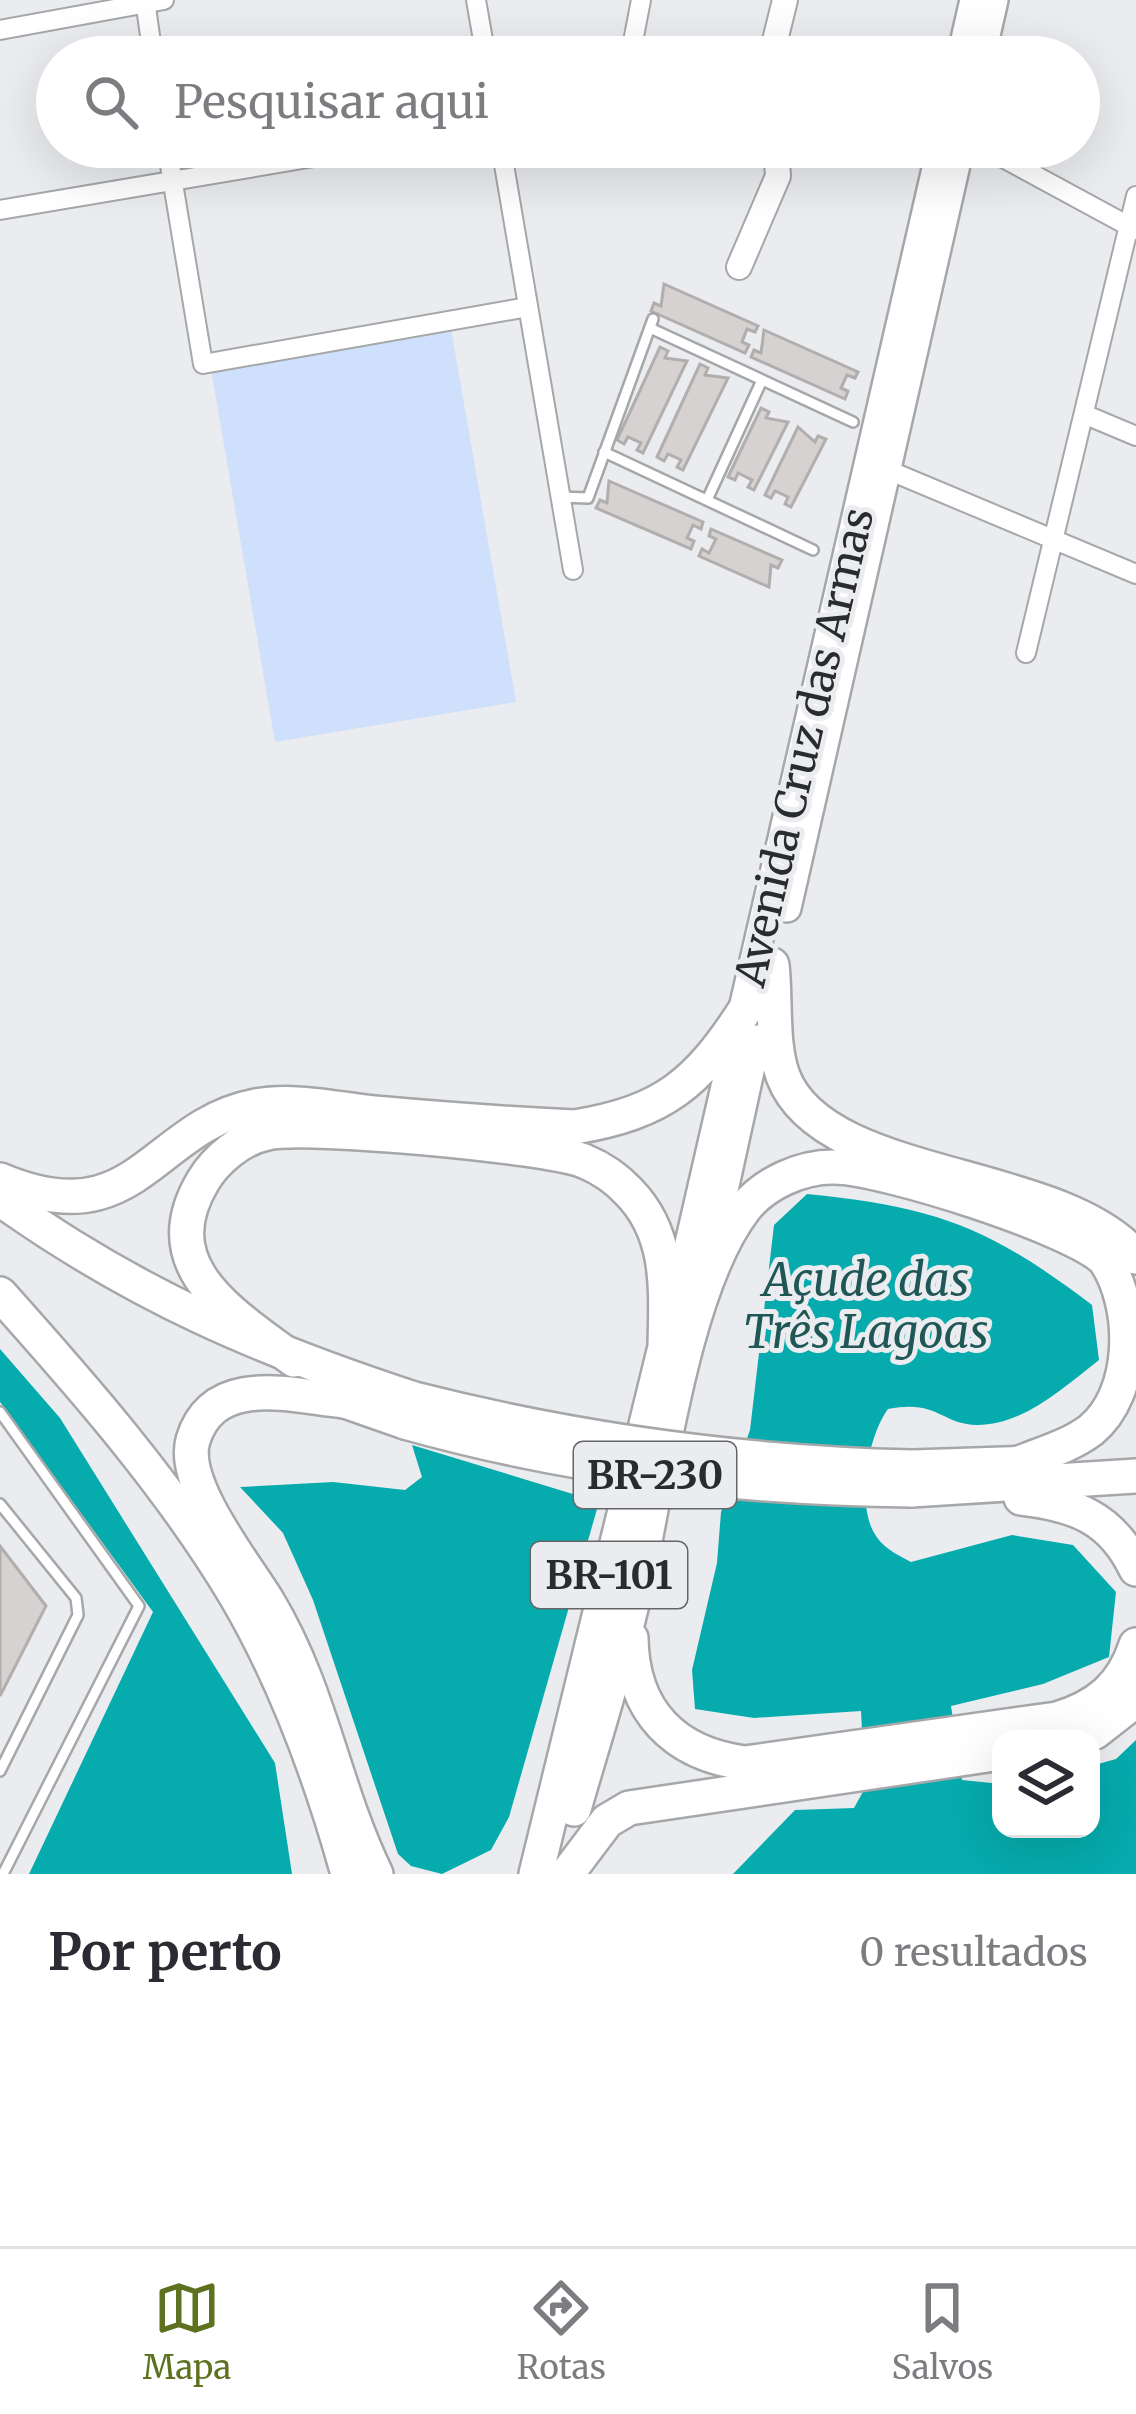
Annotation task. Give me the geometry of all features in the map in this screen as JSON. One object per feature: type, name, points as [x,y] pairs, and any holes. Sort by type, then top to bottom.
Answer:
[{"type":"highway","points":[[772,965],[782,1072],[806,1111],[862,1144],[1083,1216],[1122,1240],[1136,1257]]},
{"type":"highway","points":[[0,1180],[38,1194],[100,1194],[136,1179],[211,1125],[260,1105],[513,1125],[575,1127],[614,1121],[652,1108],[689,1084],[745,1010]]},
{"type":"highway","points":[[293,1360],[205,1287],[192,1266],[188,1245],[196,1192],[209,1170],[262,1133],[293,1129],[549,1154],[583,1160],[613,1177],[632,1195],[657,1235],[665,1263],[665,1347]]},
{"type":"highway","name":"BR-101","points":[[0,1199],[164,1301],[410,1411],[526,1426],[703,1455],[912,1478],[1017,1464],[1091,1430],[1123,1393],[1136,1339],[1126,1288],[1088,1245],[1052,1228],[853,1168],[810,1169],[784,1178],[749,1203],[704,1281],[630,1612],[556,1874]]},
{"type":"highway","points":[[0,1224],[151,1318],[344,1401]]},
{"type":"highway","points":[[0,1294],[164,1490],[236,1595],[321,1779],[348,1874]]},
{"type":"highway","name":"BR-101","points":[[536,1874],[665,1347]]},
{"type":"highway","points":[[376,1874],[325,1722],[283,1627],[199,1491],[190,1456],[209,1412],[239,1394],[410,1411]]},
{"type":"highway","points":[[1017,1464],[1136,1456]]},
{"type":"highway","points":[[953,1491],[1136,1476]]},
{"type":"highway","points":[[912,1478],[953,1491],[1072,1506],[1110,1529],[1136,1569]]},
{"type":"highway","points":[[630,1612],[631,1658],[647,1710],[668,1735],[694,1751],[745,1763],[858,1760]]},
{"type":"highway","points":[[568,1874],[590,1839],[629,1808],[858,1760],[963,1747],[1084,1711],[1123,1675],[1136,1645]]},
{"type":"highway","points":[[1098,1730],[1136,1700]]},
{"type":"highway","points":[[963,1747],[992,1752]]},
{"type":"highway","points":[[522,1874],[554,1803]]},
{"type":"main road","points":[[966,36],[974,0]]},
{"type":"main road","points":[[986,36],[994,0]]},
{"type":"main road","name":"Avenida Cruz das Armas","points":[[665,1347],[935,168]]},
{"type":"main road","name":"Avenida Cruz das Armas","points":[[704,1281],[955,168]]},
{"type":"street","points":[[476,0],[482,36]]},
{"type":"street","points":[[634,36],[641,0]]},
{"type":"street","points":[[776,36],[785,0]]},
{"type":"street","points":[[0,30],[151,1],[152,36]]},
{"type":"street","points":[[170,168],[203,364],[528,307]]},
{"type":"street","points":[[0,210],[252,168]]},
{"type":"street","points":[[505,168],[573,570]]},
{"type":"street","points":[[739,267],[777,168]]},
{"type":"street","points":[[1022,168],[1133,228]]},
{"type":"street","points":[[1026,653],[1133,228],[1136,196]]},
{"type":"street","points":[[1086,416],[1136,436]]},
{"type":"street","points":[[889,470],[1136,574]]},
{"type":"lane","points":[[560,497],[588,498],[651,324],[853,422]]},
{"type":"lane","points":[[707,500],[762,380]]},
{"type":"lane","points":[[604,452],[814,550]]},
{"type":"lane","points":[[0,1412],[139,1606],[3,1874]]},
{"type":"lane","points":[[0,1504],[76,1598],[78,1616],[0,1771]]},
{"type":"shaded area","points":[[451,329],[516,702],[275,742],[211,369]]},
{"type":"water","name":"Açude das Três Lagoas","points":[[807,1194],[926,1214],[1022,1256],[1092,1305],[1099,1360],[1027,1412],[977,1425],[918,1407],[888,1409],[870,1451],[866,1502],[876,1537],[911,1562],[1012,1535],[1073,1545],[1116,1592],[1109,1657],[1043,1684],[951,1706],[962,1780],[992,1783],[992,1838],[1100,1838],[1100,1763],[1116,1759],[1136,1740],[1136,1874],[733,1874],[795,1810],[854,1808],[865,1788],[861,1711],[754,1718],[695,1709],[692,1670],[717,1563],[721,1512],[750,1430],[774,1225]]},
{"type":"water","points":[[0,1349],[60,1418],[275,1763],[292,1874],[29,1874],[153,1612],[0,1402]]},
{"type":"water","points":[[412,1445],[599,1502],[509,1817],[491,1850],[442,1874],[411,1866],[398,1854],[313,1600],[283,1533],[240,1487],[333,1482],[405,1490],[422,1477]]},
{"type":"building","points":[[664,284],[758,326],[755,332],[747,329],[742,342],[749,345],[745,353],[651,311],[654,303],[661,306]]},
{"type":"building","points":[[764,330],[858,372],[855,378],[847,375],[841,388],[848,391],[845,399],[751,357],[754,350],[761,353]]},
{"type":"building","points":[[660,347],[668,351],[665,358],[687,361],[643,453],[637,450],[641,443],[628,437],[624,444],[617,440]]},
{"type":"building","points":[[700,364],[708,368],[705,375],[728,378],[683,470],[677,467],[681,460],[668,454],[664,461],[657,457]]},
{"type":"building","points":[[761,408],[769,412],[766,418],[788,422],[754,490],[748,487],[752,480],[738,473],[735,480],[728,477]]},
{"type":"building","points":[[798,427],[815,442],[818,436],[826,439],[791,507],[785,504],[788,497],[775,491],[771,498],[765,495]]},
{"type":"building","points":[[609,481],[703,522],[701,529],[693,525],[687,538],[694,541],[691,549],[596,508],[600,500],[607,503]]},
{"type":"building","points":[[711,529],[782,560],[778,568],[771,565],[769,587],[699,556],[702,549],[709,553],[716,539],[709,536]]},
{"type":"building","points":[[0,1546],[46,1606],[0,1696]]}]
